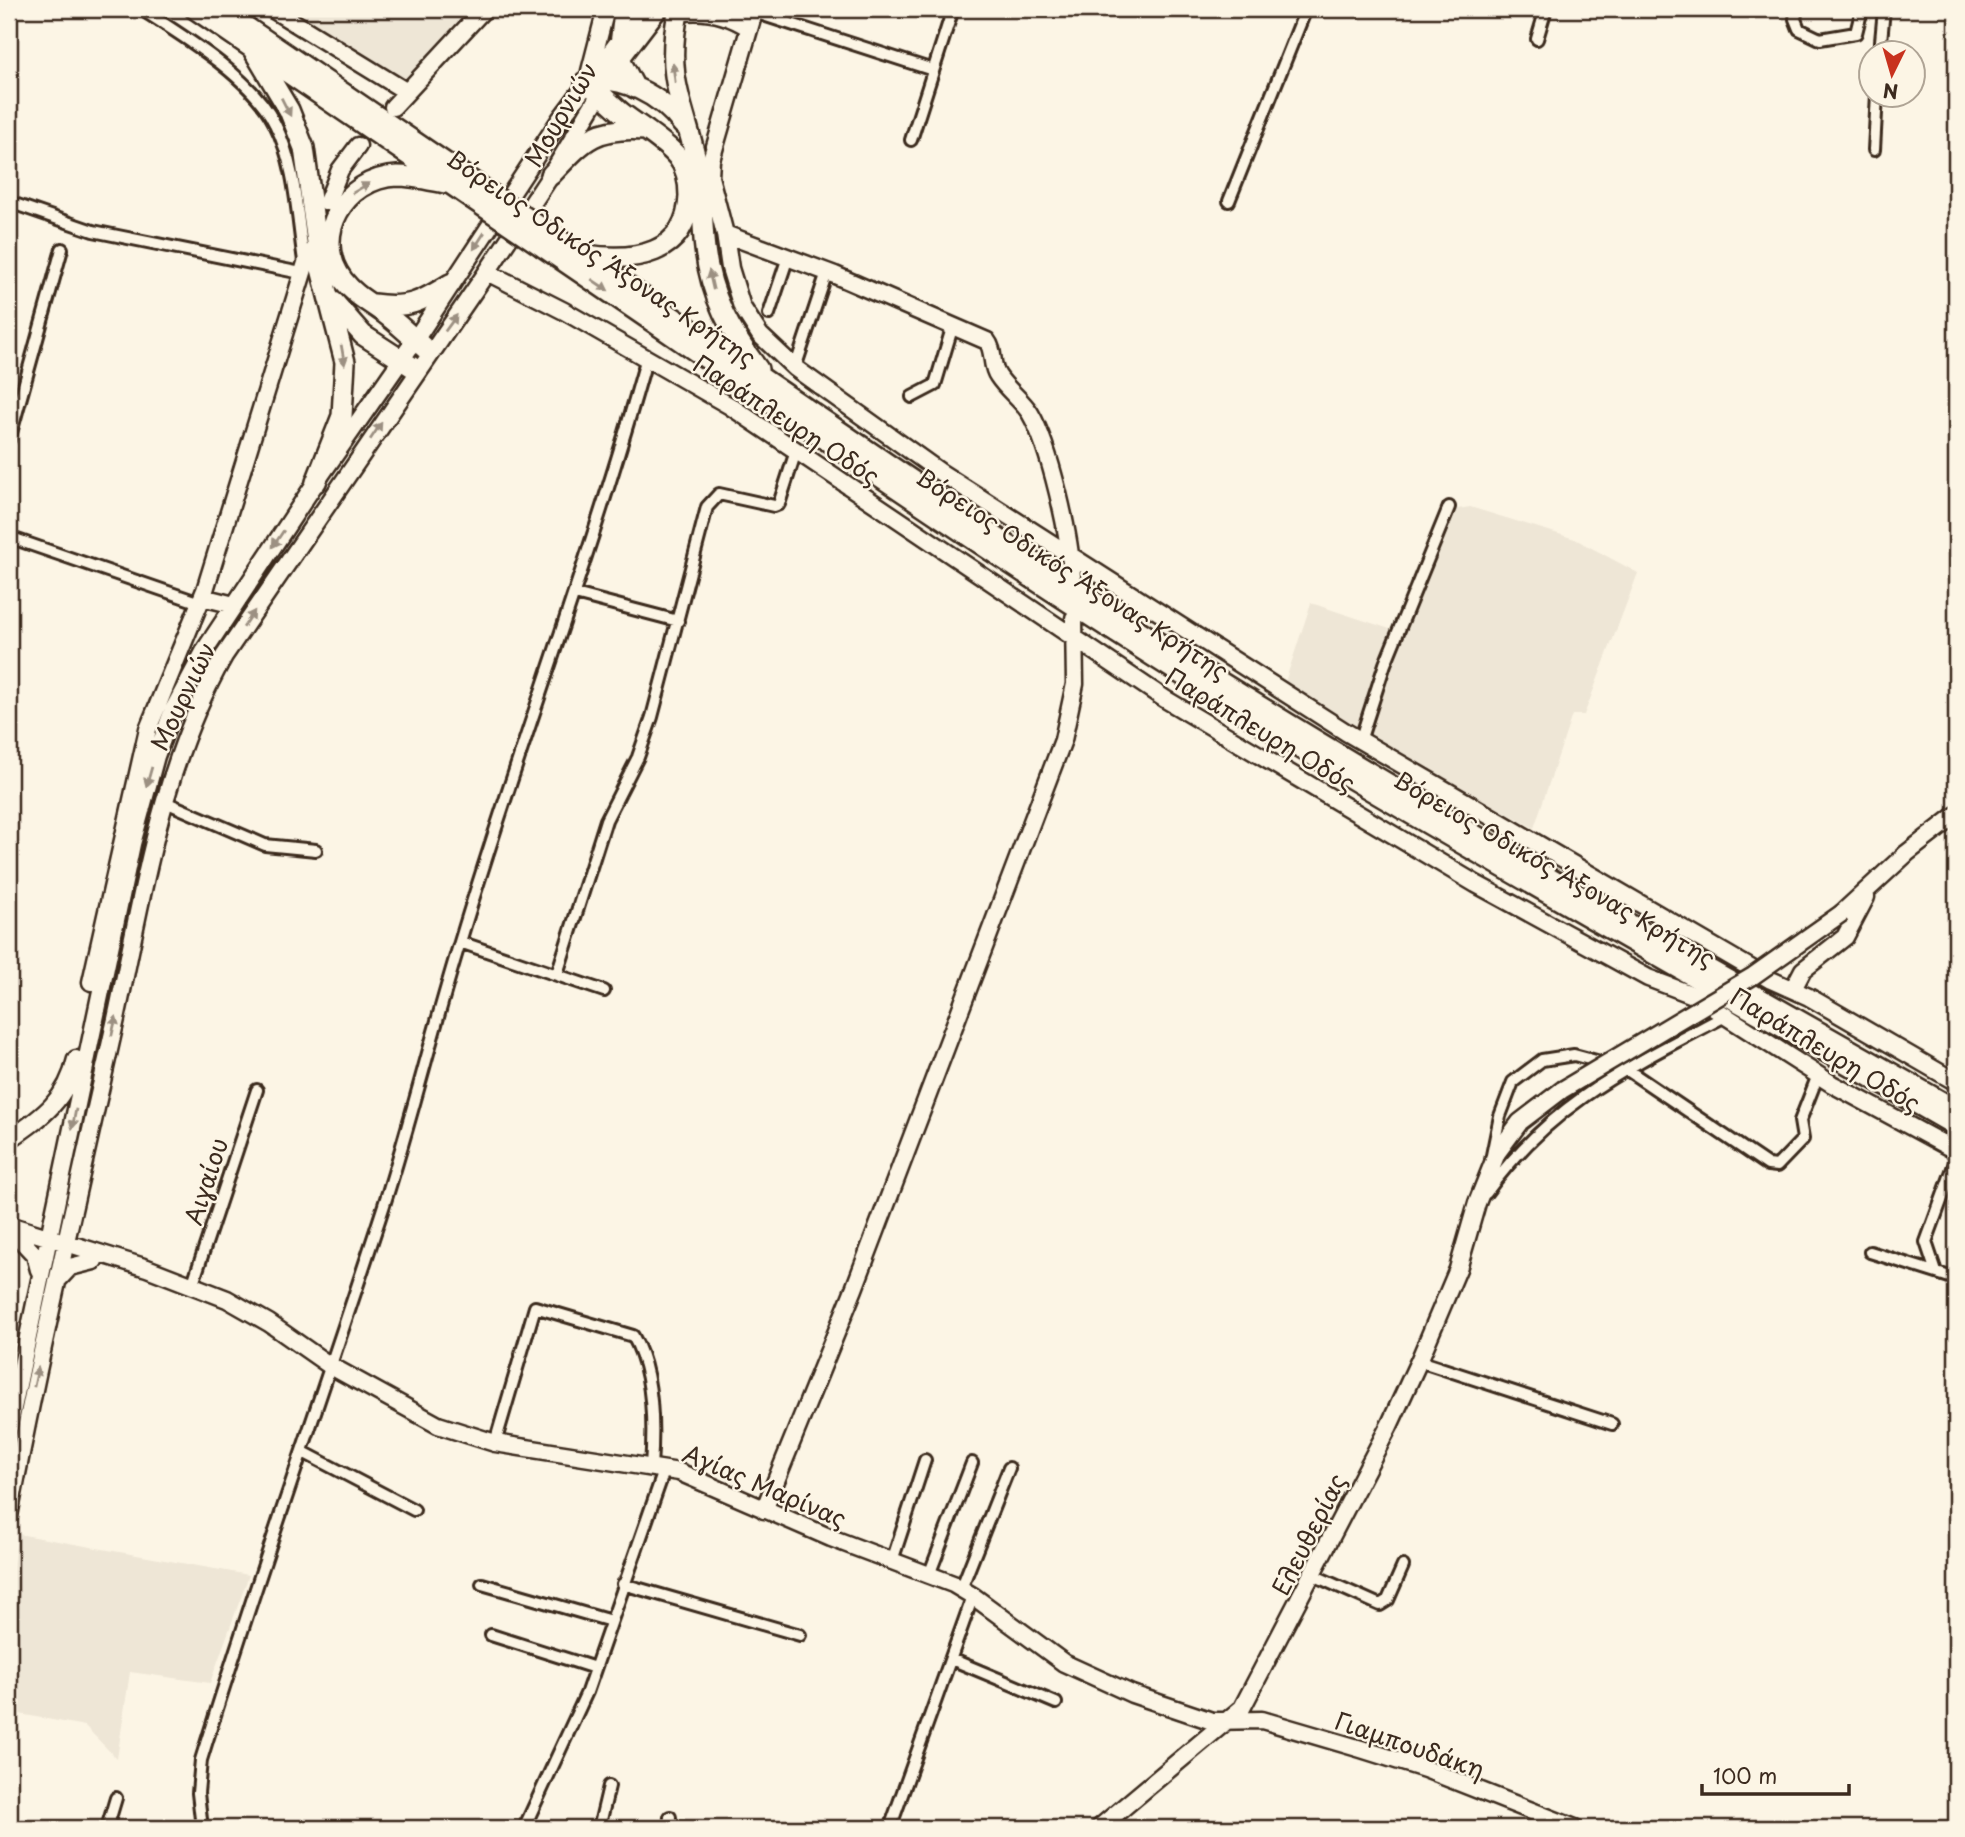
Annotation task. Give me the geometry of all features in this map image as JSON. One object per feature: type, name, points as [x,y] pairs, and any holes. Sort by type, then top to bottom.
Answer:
[{"type":"highway","name":"Βόρειος Οδικός Άξονας Κρήτης","points":[[195,9],[451,184],[473,191]]},
{"type":"highway","name":"Βόρειος Οδικός Άξονας Κρήτης","points":[[220,9],[473,191],[987,549],[1186,677],[1357,782],[1956,1126]]},
{"type":"highway","points":[[672,10],[673,71],[700,181],[705,250],[718,306],[733,334],[767,382]]},
{"type":"highway","points":[[252,48],[289,110],[304,148],[320,265],[345,362],[345,399],[338,433],[316,482]]},
{"type":"highway","points":[[620,51],[635,88]]},
{"type":"highway","points":[[597,85],[635,88],[670,110],[688,131]]},
{"type":"highway","points":[[581,254],[622,259],[643,257],[671,240],[684,223],[689,200],[687,175],[678,157],[597,85]]},
{"type":"highway","points":[[551,175],[591,136],[616,130],[646,130]]},
{"type":"highway","points":[[422,346],[342,279],[331,257],[331,230],[344,200],[366,183],[396,176],[451,184]]},
{"type":"highway","name":"Βόρειος Οδικός Άξονας Κρήτης","points":[[548,241],[581,254],[996,538],[1341,756],[1956,1110]]},
{"type":"highway","points":[[368,303],[403,307],[427,299],[450,284]]},
{"type":"highway","points":[[327,288],[338,309],[363,335],[410,365]]},
{"type":"street","points":[[9,1140],[51,1110],[60,1100],[72,1076],[142,750],[154,708],[201,600],[305,263],[289,165],[270,116],[256,95],[141,9]]},
{"type":"street","points":[[272,9],[407,92]]},
{"type":"street","points":[[393,107],[484,9]]},
{"type":"street","points":[[9,1427],[132,844],[148,781],[173,710],[234,605],[316,482],[410,365],[422,346],[450,284],[597,85],[593,66],[606,9]]},
{"type":"street","points":[[620,51],[623,9]]},
{"type":"street","name":"Μουρνιών","points":[[422,346],[487,272],[551,175],[597,85],[643,9]]},
{"type":"street","points":[[911,141],[953,9]]},
{"type":"street","points":[[1229,201],[1306,9]]},
{"type":"street","points":[[1537,39],[1546,9]]},
{"type":"street","points":[[1797,9],[1795,19],[1799,29],[1820,39],[1856,33],[1861,9]]},
{"type":"street","points":[[1881,38],[1884,9]]},
{"type":"street","points":[[672,10],[721,15],[749,28]]},
{"type":"street","name":"Μουρνιών","points":[[620,51],[672,10]]},
{"type":"street","points":[[755,10],[933,70]]},
{"type":"street","name":"Παράπλευρη Οδός","points":[[755,10],[710,160],[710,177],[725,234],[730,268],[742,307],[760,335],[795,368],[940,472],[1360,741],[1771,980],[1794,989],[1956,1082]]},
{"type":"street","points":[[1874,150],[1876,108]]},
{"type":"street","points":[[327,202],[341,170],[358,146]]},
{"type":"street","points":[[9,202],[93,231],[305,263]]},
{"type":"street","points":[[725,234],[827,272],[953,325],[990,345],[995,371],[1030,414],[1062,511],[1072,576]]},
{"type":"street","points":[[9,440],[62,249]]},
{"type":"street","points":[[769,314],[788,257]]},
{"type":"street","name":"Παράπλευρη Οδός","points":[[487,272],[647,357],[730,406],[1165,699],[1476,884],[1648,978],[1693,995],[1818,1075],[1956,1151]]},
{"type":"street","points":[[795,368],[827,272]]},
{"type":"street","points":[[912,397],[935,386],[953,325]]},
{"type":"street","points":[[202,1828],[198,1793],[201,1760],[329,1365],[384,1205],[460,942],[614,474],[647,357]]},
{"type":"street","name":"Μουρνιών","points":[[9,1516],[64,1247],[163,801],[190,720],[224,656],[410,365]]},
{"type":"street","points":[[557,974],[606,820],[645,737],[678,621],[702,520],[713,498],[727,494],[774,506],[779,504],[796,452]]},
{"type":"street","points":[[1360,741],[1385,664],[1449,507]]},
{"type":"street","points":[[9,537],[201,600],[234,605]]},
{"type":"street","points":[[575,594],[678,621]]},
{"type":"street","points":[[764,1510],[859,1276],[1063,740],[1075,684],[1074,618]]},
{"type":"street","points":[[163,801],[265,845],[316,850]]},
{"type":"street","points":[[1794,989],[1803,971],[1845,937],[1870,889],[1907,853],[1956,815]]},
{"type":"street","name":"Ελευθερίας","points":[[1098,1828],[1242,1708],[1419,1361],[1458,1269],[1489,1171],[1520,1122],[1562,1090],[1753,976],[1842,913],[1870,889]]},
{"type":"street","points":[[460,942],[604,990]]},
{"type":"street","points":[[1477,1205],[1534,1135],[1569,1105],[1626,1069],[1727,1015]]},
{"type":"street","points":[[1489,1171],[1507,1093],[1521,1073],[1542,1060],[1574,1055],[1626,1069],[1768,1165],[1777,1166],[1803,1139],[1800,1121],[1818,1075]]},
{"type":"street","name":"Αιγαίου","points":[[192,1286],[257,1090]]},
{"type":"street","points":[[1936,1272],[1926,1242],[1956,1160]]},
{"type":"street","points":[[40,1276],[35,1255],[15,1232],[41,1226],[55,1212]]},
{"type":"street","points":[[57,1281],[70,1267],[95,1256],[79,1239],[72,1212]]},
{"type":"street","name":"Αγίας Μαρίνας","points":[[15,1232],[160,1275],[227,1299],[269,1323],[329,1365],[420,1417],[495,1443],[658,1467],[892,1561],[967,1592],[1046,1652],[1079,1672],[1188,1713],[1226,1722]]},
{"type":"street","points":[[1870,1252],[1956,1279]]},
{"type":"street","points":[[495,1443],[535,1307],[633,1336],[646,1379],[658,1467],[595,1668],[524,1828]]},
{"type":"street","points":[[1419,1361],[1612,1424]]},
{"type":"street","points":[[303,1452],[414,1510]]},
{"type":"street","points":[[892,1561],[925,1460]]},
{"type":"street","points":[[929,1576],[972,1462]]},
{"type":"street","points":[[890,1828],[951,1660],[967,1592],[1009,1468]]},
{"type":"street","points":[[1312,1575],[1380,1605],[1388,1600],[1403,1566]]},
{"type":"street","points":[[482,1584],[611,1621]]},
{"type":"street","points":[[623,1584],[800,1636]]},
{"type":"street","points":[[491,1635],[595,1668]]},
{"type":"street","points":[[951,1660],[1056,1703]]},
{"type":"street","name":"Γιαμπουδάκη","points":[[1226,1722],[1262,1720],[1361,1749],[1426,1769],[1575,1828]]},
{"type":"street","points":[[599,1828],[609,1786]]},
{"type":"street","points":[[107,1828],[116,1798]]},
{"type":"street","points":[[1196,1828],[1212,1828]]},
{"type":"shaded area","points":[[286,9],[478,9],[407,84]]},
{"type":"shaded area","points":[[1470,507],[1575,539],[1638,573],[1584,715],[1572,715],[1534,828],[1368,736],[1284,685],[1311,603],[1405,634],[1449,516],[1458,509]]},
{"type":"shaded area","points":[[18,1534],[249,1575],[210,1683],[130,1672],[117,1759],[85,1726],[9,1712],[9,1585]]}]
